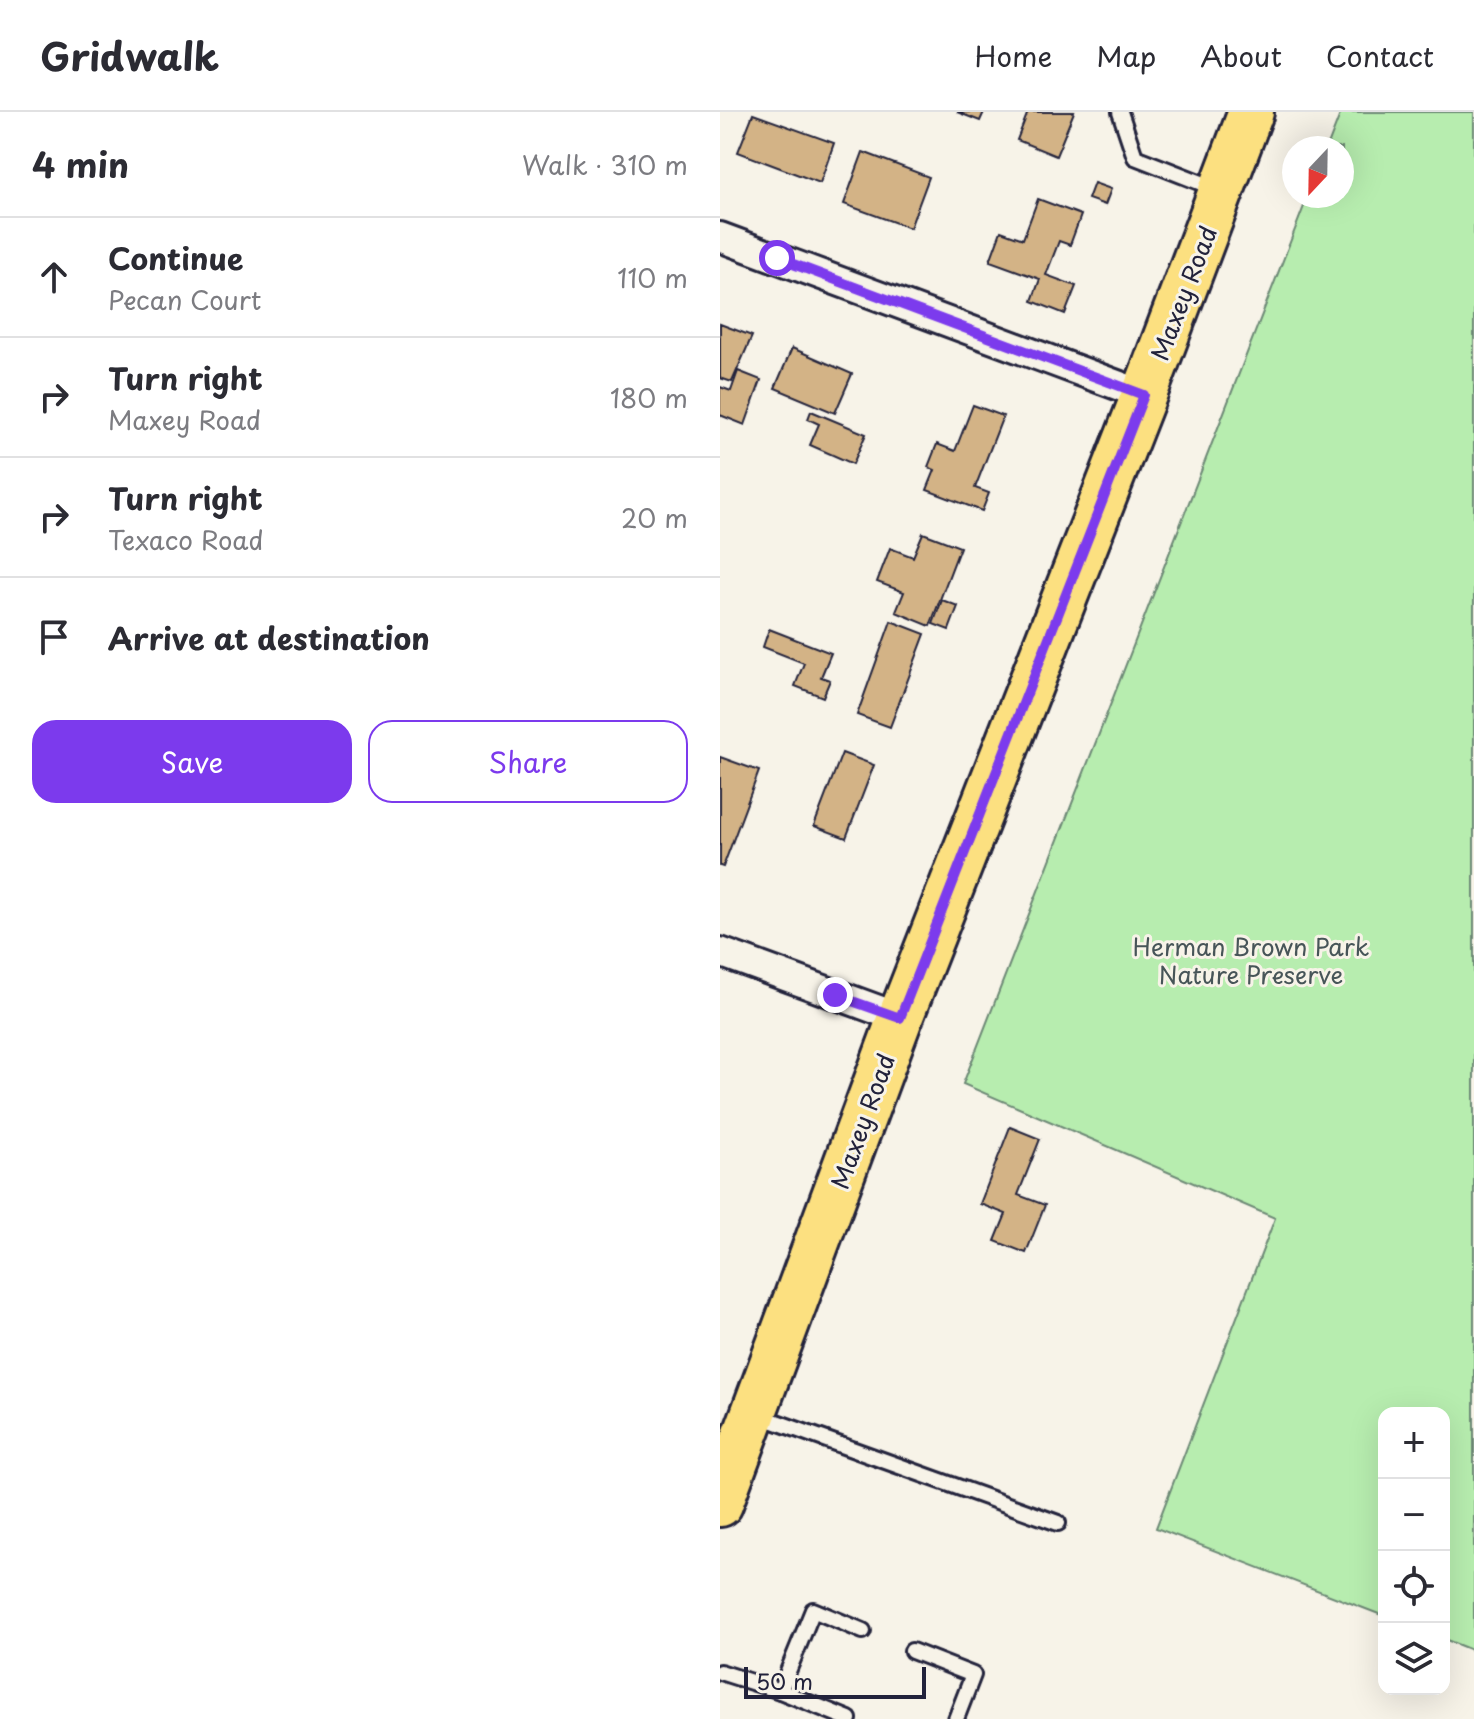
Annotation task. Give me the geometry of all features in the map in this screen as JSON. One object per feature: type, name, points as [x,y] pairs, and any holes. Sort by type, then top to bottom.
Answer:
[{"type":"main road","name":"Maxey Road","points":[[720,1504],[900,1018],[1144,395],[1251,112]]},
{"type":"street","points":[[720,237],[1144,395]]},
{"type":"street","points":[[720,952],[900,1018]]},
{"type":"lane","points":[[1120,112],[1135,157],[1221,191]]},
{"type":"lane","points":[[755,1414],[1058,1523]]},
{"type":"lane","points":[[780,1691],[813,1610],[863,1631]]},
{"type":"lane","points":[[912,1651],[973,1675],[956,1719]]},
{"type":"lane","points":[[720,1672],[780,1691],[849,1719]]},
{"type":"green space","name":"Herman Brown Park Nature Preserve","points":[[1341,112],[1474,112],[1474,1651],[1450,1641],[1450,1407],[1378,1407],[1378,1614],[1156,1528],[1275,1218],[963,1084],[1303,208],[1354,208],[1354,136],[1332,136]]},
{"type":"building","points":[[957,112],[984,112],[980,121]]},
{"type":"building","points":[[1028,112],[1074,112],[1056,156],[1017,140]]},
{"type":"building","points":[[753,114],[834,143],[820,183],[738,152]]},
{"type":"building","points":[[863,152],[929,177],[910,228],[844,204]]},
{"type":"building","points":[[1094,183],[1111,189],[1105,205],[1088,199]]},
{"type":"building","points":[[1038,199],[1081,215],[1070,245],[1059,241],[1046,275],[1076,286],[1065,314],[1032,301],[1040,279],[990,261],[1001,231],[1023,239]]},
{"type":"building","points":[[720,324],[752,336],[732,382],[720,378]]},
{"type":"building","points":[[792,348],[852,374],[835,413],[775,388]]},
{"type":"building","points":[[738,371],[761,380],[745,425],[720,415],[720,387],[731,391]]},
{"type":"building","points":[[973,405],[1003,416],[975,488],[989,493],[982,511],[927,490],[935,470],[928,467],[937,444],[955,451]]},
{"type":"building","points":[[811,411],[866,434],[853,464],[810,445],[819,424],[808,419]]},
{"type":"building","points":[[923,533],[960,547],[930,626],[896,612],[904,592],[877,582],[890,548],[913,557]]},
{"type":"building","points":[[942,600],[958,606],[949,630],[933,624]]},
{"type":"building","points":[[891,621],[925,634],[890,727],[857,715]]},
{"type":"building","points":[[769,629],[831,653],[821,677],[830,680],[823,697],[795,686],[804,663],[763,647]]},
{"type":"building","points":[[842,753],[874,765],[846,838],[814,826]]},
{"type":"building","points":[[720,757],[759,771],[723,867],[720,866]]},
{"type":"building","points":[[1010,1127],[1040,1139],[1018,1195],[1045,1205],[1026,1253],[995,1241],[1006,1214],[980,1204]]},
{"type":"route","points":[[777,258],[1144,395],[900,1018],[835,995]]}]
